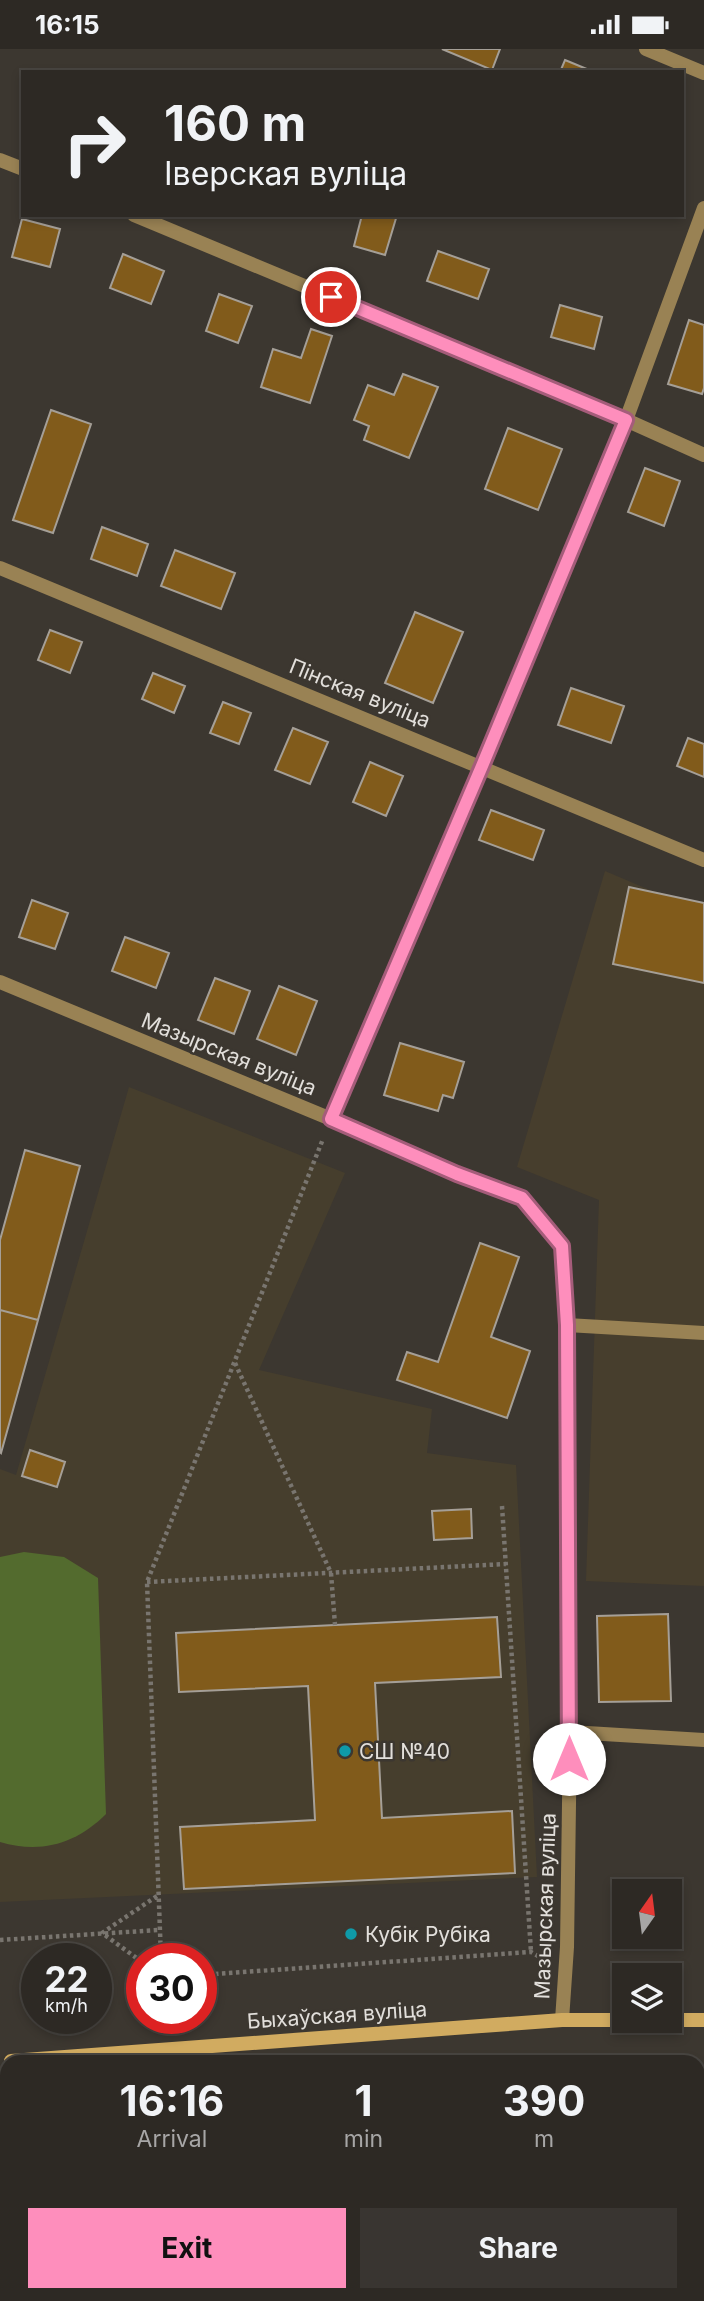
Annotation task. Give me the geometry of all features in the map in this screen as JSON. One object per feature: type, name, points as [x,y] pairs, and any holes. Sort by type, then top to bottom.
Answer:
[{"type":"main road","name":"Быхаўская вуліца","points":[[101,2055],[562,2020],[612,2020]]},
{"type":"main road","points":[[682,2020],[704,2020]]},
{"type":"street","points":[[646,49],[704,73]]},
{"type":"street","points":[[0,160],[21,168]]},
{"type":"street","points":[[331,1119],[626,420],[704,208]]},
{"type":"street","points":[[139,217],[704,455]]},
{"type":"street","name":"Пінская вуліца","points":[[0,568],[704,860]]},
{"type":"street","name":"Мазырская вуліца","points":[[0,982],[457,1174],[522,1198],[562,1246],[567,1325],[570,1733],[562,2020]]},
{"type":"street","points":[[567,1325],[704,1333]]},
{"type":"street","points":[[570,1733],[704,1740]]},
{"type":"path","points":[[160,1943],[147,1582],[331,1119]]},
{"type":"path","points":[[234,1362],[331,1573],[335,1625]]},
{"type":"path","points":[[502,1506],[531,1952]]},
{"type":"path","points":[[147,1582],[506,1564]]},
{"type":"path","points":[[102,1933],[158,1896]]},
{"type":"path","points":[[0,1940],[159,1930]]},
{"type":"path","points":[[102,1933],[126,1950]]},
{"type":"path","points":[[217,1974],[531,1952],[565,1970]]},
{"type":"shaded area","points":[[605,871],[704,913],[704,1586],[586,1581],[599,1200],[517,1167]]},
{"type":"shaded area","points":[[129,1087],[345,1173],[259,1370],[432,1409],[427,1453],[516,1465],[537,1877],[0,1902],[0,1469],[16,1475]]},
{"type":"green space","points":[[24,1552],[64,1557],[98,1578],[106,1814],[83,1833],[70,1839],[57,1844],[30,1847],[0,1842],[0,1557]]},
{"type":"building","points":[[442,49],[500,49],[492,70]]},
{"type":"building","points":[[565,60],[589,70],[561,70]]},
{"type":"building","points":[[361,217],[396,217],[385,255],[354,246]]},
{"type":"building","points":[[22,219],[60,229],[50,267],[12,257]]},
{"type":"building","points":[[438,251],[489,269],[478,299],[427,281]]},
{"type":"building","points":[[123,254],[164,271],[151,304],[110,288]]},
{"type":"building","points":[[219,294],[252,306],[238,343],[206,331]]},
{"type":"building","points":[[560,305],[602,317],[594,349],[551,337]]},
{"type":"building","points":[[689,320],[704,325],[702,394],[668,384]]},
{"type":"building","points":[[311,329],[332,336],[310,403],[261,387],[273,349],[301,358]]},
{"type":"building","points":[[403,374],[438,387],[409,458],[364,440],[369,426],[354,420],[368,385],[394,395]]},
{"type":"building","points":[[51,410],[91,424],[53,533],[13,520]]},
{"type":"building","points":[[508,428],[562,449],[538,510],[485,489]]},
{"type":"building","points":[[645,468],[680,481],[664,526],[628,512]]},
{"type":"building","points":[[102,527],[148,544],[137,576],[91,559]]},
{"type":"building","points":[[175,550],[235,573],[221,609],[161,586]]},
{"type":"building","points":[[415,612],[463,632],[433,703],[385,683]]},
{"type":"building","points":[[50,630],[82,642],[70,673],[38,660]]},
{"type":"building","points":[[153,673],[185,686],[174,713],[142,699]]},
{"type":"building","points":[[571,688],[624,706],[611,743],[558,725]]},
{"type":"building","points":[[223,702],[251,713],[239,744],[210,733]]},
{"type":"building","points":[[293,728],[328,742],[310,784],[275,770]]},
{"type":"building","points":[[688,738],[704,744],[704,777],[677,766]]},
{"type":"building","points":[[370,762],[403,776],[386,816],[353,802]]},
{"type":"building","points":[[491,810],[544,830],[533,860],[479,840]]},
{"type":"building","points":[[629,887],[704,903],[704,983],[613,964]]},
{"type":"building","points":[[32,900],[68,913],[55,949],[19,937]]},
{"type":"building","points":[[125,937],[169,953],[156,988],[112,971]]},
{"type":"building","points":[[215,978],[250,991],[234,1034],[198,1020]]},
{"type":"building","points":[[279,986],[317,1001],[296,1055],[257,1039]]},
{"type":"building","points":[[400,1043],[464,1062],[453,1098],[443,1095],[438,1111],[384,1095]]},
{"type":"building","points":[[25,1150],[80,1166],[38,1320],[0,1310],[0,1240]]},
{"type":"building","points":[[480,1243],[519,1257],[491,1337],[530,1351],[507,1418],[397,1380],[407,1352],[438,1362]]},
{"type":"building","points":[[0,1310],[38,1320],[1,1453],[0,1452]]},
{"type":"building","points":[[30,1450],[65,1462],[57,1487],[22,1476]]},
{"type":"building","points":[[471,1509],[472,1538],[434,1540],[432,1511]]},
{"type":"building","points":[[668,1614],[671,1701],[599,1702],[597,1616]]},
{"type":"building","name":"СШ №40","points":[[497,1617],[501,1677],[375,1683],[382,1818],[512,1811],[515,1873],[184,1889],[180,1827],[315,1820],[308,1686],[179,1692],[176,1633]]},
{"type":"place","name":"СШ №40","points":[[345,1751]]},
{"type":"place","name":"Кубік Рубіка","points":[[351,1934]]},
{"type":"route","points":[[331,297],[626,420],[331,1119],[457,1174],[522,1198],[562,1246],[567,1325],[569,1759]]}]
